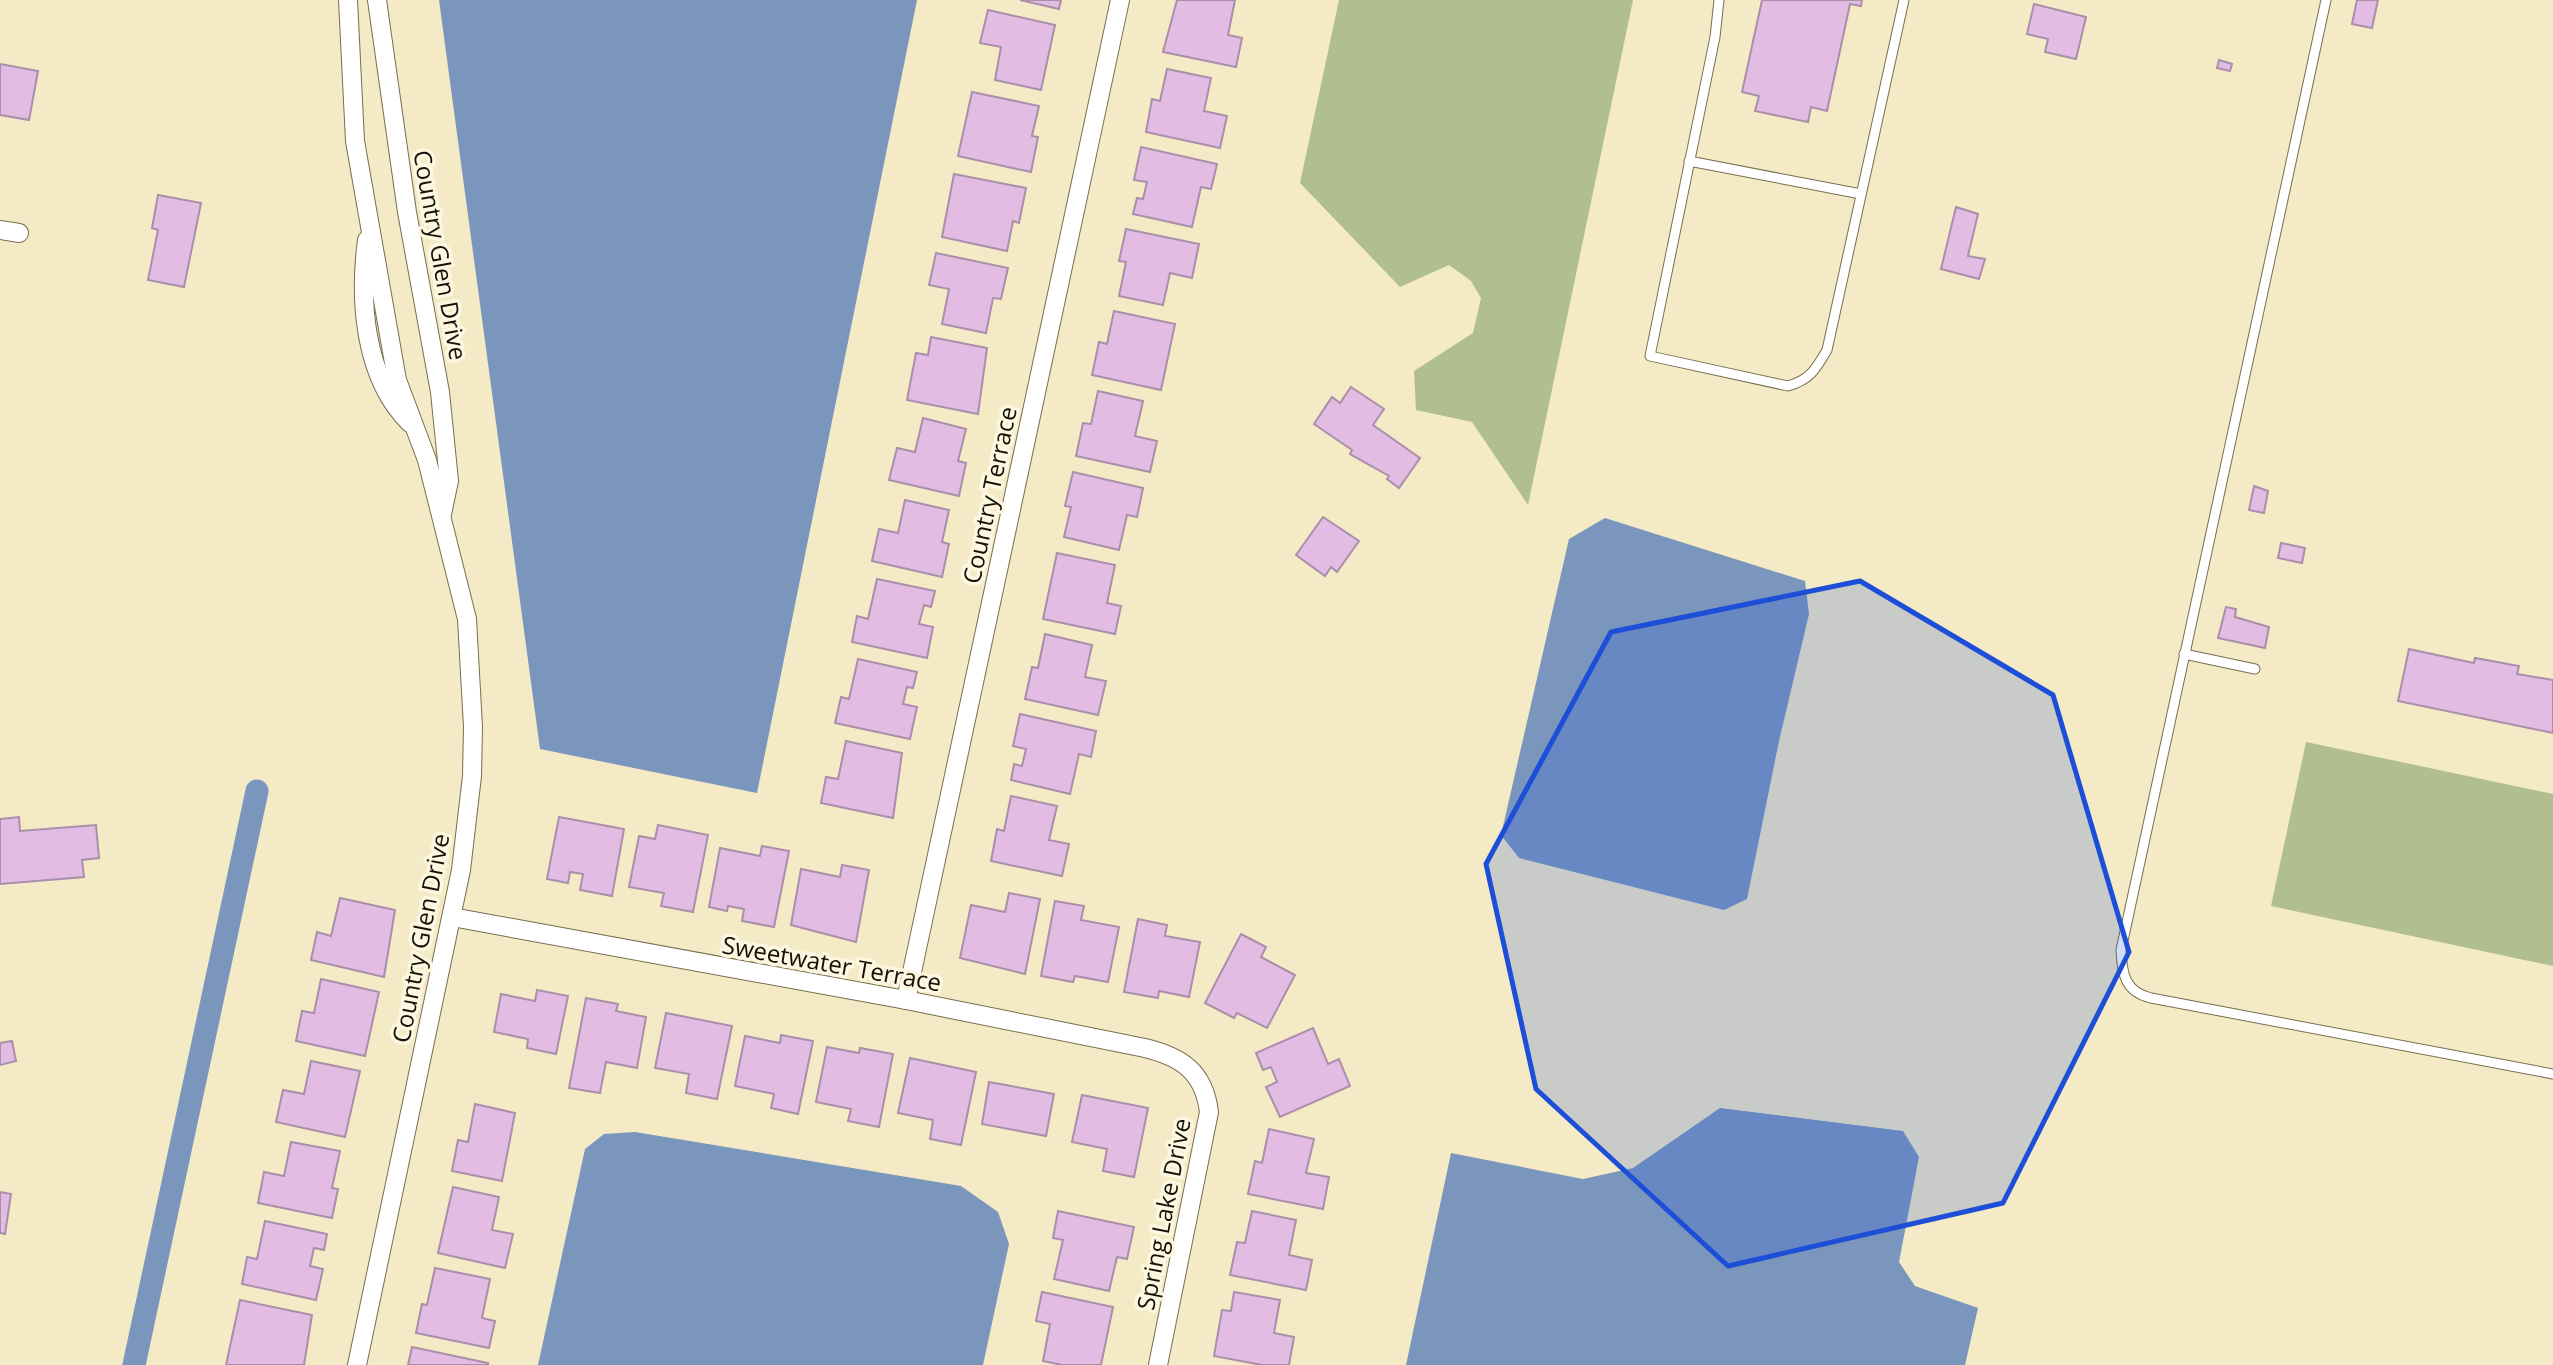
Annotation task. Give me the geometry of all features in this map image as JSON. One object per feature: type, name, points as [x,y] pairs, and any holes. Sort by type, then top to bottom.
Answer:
[{"type":"street","name":"Country Glen Drive","points":[[348,0],[355,141],[397,380],[415,428],[467,619],[473,681],[472,776],[452,918],[357,1365]]},
{"type":"street","name":"Country Glen Drive","points":[[377,0],[407,212],[440,392],[449,481],[441,517]]},
{"type":"street","name":"Country Terrace","points":[[906,1000],[1120,0]]},
{"type":"street","points":[[0,230],[19,233]]},
{"type":"street","name":"Sweetwater Terrace","points":[[452,918],[906,1000],[1167,1053],[1180,1058],[1196,1074]]},
{"type":"street","name":"Spring Lake Drive","points":[[1158,1365],[1208,1131],[1207,1096],[1196,1074]]},
{"type":"lane","points":[[1719,0],[1715,37],[1650,356],[1788,386],[1804,381],[1815,371],[1827,350],[1904,0]]},
{"type":"lane","points":[[2326,0],[2121,950],[2124,979],[2136,995],[2553,1074]]},
{"type":"lane","points":[[1689,161],[1861,194]]},
{"type":"lane","points":[[2184,654],[2255,669]]},
{"type":"highlighted area","points":[[1860,581],[2053,695],[2129,952],[2003,1203],[1728,1266],[1536,1089],[1486,864],[1611,632]]},
{"type":"green space","points":[[1339,0],[1633,0],[1528,505],[1472,422],[1416,410],[1414,371],[1473,333],[1481,298],[1471,281],[1449,265],[1400,287],[1300,183]]},
{"type":"green space","points":[[2306,742],[2553,794],[2553,966],[2271,906]]},
{"type":"water","points":[[439,0],[917,0],[757,793],[540,749]]},
{"type":"water","points":[[1605,518],[1805,581],[1809,614],[1779,741],[1747,899],[1724,910],[1519,858],[1501,835],[1569,539]]},
{"type":"water","points":[[1720,1108],[1903,1131],[1919,1157],[1899,1262],[1915,1286],[1978,1308],[1965,1365],[1406,1365],[1451,1153],[1583,1179],[1633,1168]]},
{"type":"water","points":[[635,1132],[961,1186],[998,1212],[1009,1244],[983,1365],[538,1365],[585,1149],[604,1134]]},
{"type":"building","points":[[1020,0],[1061,0],[1059,9]]},
{"type":"building","points":[[1177,0],[1235,0],[1228,35],[1242,38],[1236,67],[1163,52]]},
{"type":"building","points":[[1762,0],[1862,0],[1861,6],[1850,4],[1827,111],[1811,107],[1808,122],[1755,111],[1759,96],[1742,92]]},
{"type":"building","points":[[2357,0],[2378,0],[2372,28],[2352,24]]},
{"type":"building","points":[[2034,4],[2086,17],[2076,59],[2045,52],[2048,39],[2027,34]]},
{"type":"building","points":[[988,10],[1055,25],[1041,90],[995,80],[1001,47],[980,43]]},
{"type":"building","points":[[2219,60],[2232,64],[2230,71],[2217,68]]},
{"type":"building","points":[[0,64],[38,71],[29,120],[0,115]]},
{"type":"building","points":[[1167,69],[1211,78],[1204,111],[1227,116],[1220,148],[1146,132],[1152,99],[1160,101]]},
{"type":"building","points":[[972,92],[1039,106],[1032,136],[1038,137],[1031,172],[958,156]]},
{"type":"building","points":[[1141,147],[1217,164],[1211,189],[1201,187],[1192,227],[1133,214],[1137,198],[1143,199],[1147,182],[1134,180]]},
{"type":"building","points":[[954,174],[1026,188],[1019,223],[1013,221],[1007,251],[942,237]]},
{"type":"building","points":[[158,195],[201,203],[184,287],[148,280],[158,230],[152,228]]},
{"type":"building","points":[[1956,207],[1978,214],[1968,256],[1985,259],[1979,279],[1941,269]]},
{"type":"building","points":[[1126,229],[1199,244],[1192,278],[1170,273],[1163,305],[1119,296],[1126,262],[1119,261]]},
{"type":"building","points":[[936,253],[1008,268],[1001,299],[993,298],[986,333],[942,324],[949,289],[929,285]]},
{"type":"building","points":[[1114,311],[1175,324],[1161,390],[1092,375],[1099,342],[1107,344]]},
{"type":"building","points":[[931,337],[987,348],[978,414],[907,400],[916,353],[928,355]]},
{"type":"building","points":[[1351,387],[1384,409],[1373,425],[1420,458],[1399,488],[1387,479],[1389,476],[1350,454],[1352,450],[1314,424],[1332,397],[1340,403]]},
{"type":"building","points":[[1098,391],[1143,401],[1135,436],[1157,441],[1150,472],[1076,456],[1083,423],[1091,424]]},
{"type":"building","points":[[923,418],[966,429],[958,461],[966,463],[959,496],[889,480],[897,448],[915,452]]},
{"type":"building","points":[[1073,472],[1143,488],[1137,517],[1127,515],[1119,550],[1064,537],[1071,507],[1065,506]]},
{"type":"building","points":[[2254,486],[2268,491],[2264,513],[2249,510]]},
{"type":"building","points":[[905,500],[949,510],[942,542],[949,544],[942,577],[872,561],[879,529],[898,533]]},
{"type":"building","points":[[1323,517],[1359,541],[1337,572],[1331,567],[1325,576],[1296,555]]},
{"type":"building","points":[[2281,543],[2305,548],[2302,563],[2278,558]]},
{"type":"building","points":[[1057,553],[1115,565],[1107,603],[1121,606],[1115,634],[1043,619]]},
{"type":"building","points":[[877,579],[935,591],[931,607],[924,605],[919,624],[933,627],[927,658],[852,642],[857,616],[868,619]]},
{"type":"building","points":[[2226,607],[2236,609],[2235,617],[2269,627],[2265,648],[2218,638]]},
{"type":"building","points":[[1045,634],[1092,645],[1085,677],[1106,681],[1098,715],[1025,699],[1032,667],[1038,668]]},
{"type":"building","points":[[2409,649],[2474,663],[2475,658],[2519,666],[2517,674],[2553,680],[2553,733],[2398,701]]},
{"type":"building","points":[[858,659],[917,672],[913,688],[907,687],[903,704],[917,707],[910,739],[835,723],[841,697],[849,699]]},
{"type":"building","points":[[1020,714],[1096,731],[1091,757],[1079,754],[1070,794],[1011,780],[1014,764],[1022,766],[1026,749],[1013,746]]},
{"type":"building","points":[[846,741],[902,753],[893,818],[821,803],[826,777],[838,779]]},
{"type":"building","points":[[1011,796],[1057,806],[1049,840],[1069,844],[1062,876],[991,861],[997,829],[1004,831]]},
{"type":"building","points":[[19,817],[20,831],[96,825],[99,858],[82,860],[84,877],[0,884],[0,819]]},
{"type":"building","points":[[559,817],[624,829],[612,896],[580,890],[583,874],[570,872],[568,883],[547,879]]},
{"type":"building","points":[[658,825],[708,835],[693,912],[661,906],[664,893],[629,887],[639,836],[655,839]]},
{"type":"building","points":[[762,846],[789,851],[774,927],[742,921],[744,909],[728,906],[727,911],[709,907],[720,848],[760,856]]},
{"type":"building","points":[[842,865],[869,870],[856,942],[791,925],[801,869],[840,877]]},
{"type":"building","points":[[1009,893],[1040,899],[1025,974],[960,958],[971,905],[1005,912]]},
{"type":"building","points":[[340,898],[395,910],[384,977],[311,960],[317,932],[331,936]]},
{"type":"building","points":[[1055,901],[1084,906],[1081,920],[1119,927],[1108,982],[1075,976],[1073,982],[1041,976]]},
{"type":"building","points":[[1138,919],[1167,925],[1165,936],[1200,942],[1189,997],[1159,991],[1158,998],[1124,992]]},
{"type":"building","points":[[1241,934],[1266,947],[1261,957],[1295,975],[1267,1028],[1237,1013],[1234,1018],[1205,1003]]},
{"type":"building","points":[[321,979],[379,992],[365,1056],[296,1041],[302,1011],[314,1013]]},
{"type":"building","points":[[537,990],[568,996],[556,1054],[527,1048],[528,1039],[494,1032],[501,994],[535,1001]]},
{"type":"building","points":[[586,998],[618,1004],[616,1011],[646,1017],[637,1068],[606,1062],[600,1093],[569,1088]]},
{"type":"building","points":[[666,1013],[732,1026],[717,1099],[686,1093],[689,1074],[655,1068]]},
{"type":"building","points":[[1313,1028],[1328,1064],[1339,1059],[1350,1086],[1280,1117],[1266,1087],[1277,1082],[1271,1067],[1263,1070],[1256,1053]]},
{"type":"building","points":[[781,1035],[813,1041],[798,1114],[771,1108],[774,1094],[735,1086],[745,1036],[780,1043]]},
{"type":"building","points":[[12,1041],[16,1061],[0,1065],[0,1043]]},
{"type":"building","points":[[827,1047],[859,1053],[860,1048],[893,1054],[879,1127],[848,1121],[851,1109],[816,1102]]},
{"type":"building","points":[[910,1058],[976,1072],[961,1145],[930,1139],[933,1120],[898,1113]]},
{"type":"building","points":[[311,1061],[360,1071],[345,1137],[276,1122],[283,1090],[304,1094]]},
{"type":"building","points":[[989,1082],[1054,1094],[1046,1136],[982,1124]]},
{"type":"building","points":[[1082,1095],[1148,1108],[1134,1177],[1103,1171],[1107,1149],[1072,1142]]},
{"type":"building","points":[[475,1104],[515,1113],[502,1181],[452,1171],[458,1140],[468,1142]]},
{"type":"building","points":[[1269,1129],[1314,1139],[1306,1173],[1329,1177],[1323,1209],[1248,1194],[1255,1161],[1262,1163]]},
{"type":"building","points":[[291,1142],[340,1151],[332,1188],[338,1189],[332,1218],[258,1203],[264,1172],[284,1176]]},
{"type":"building","points":[[453,1187],[499,1197],[492,1230],[513,1234],[505,1268],[438,1253]]},
{"type":"building","points":[[0,1192],[11,1194],[5,1234],[0,1233]]},
{"type":"building","points":[[1058,1211],[1134,1227],[1127,1259],[1117,1257],[1109,1291],[1054,1279],[1063,1240],[1053,1238]]},
{"type":"building","points":[[1252,1211],[1296,1220],[1289,1255],[1312,1260],[1306,1290],[1230,1275],[1237,1242],[1245,1243]]},
{"type":"building","points":[[265,1221],[327,1234],[324,1250],[314,1248],[310,1266],[323,1269],[316,1300],[242,1284],[247,1257],[257,1259]]},
{"type":"building","points":[[435,1268],[490,1279],[482,1318],[495,1321],[489,1348],[416,1333],[422,1304],[427,1305]]},
{"type":"building","points":[[1042,1292],[1113,1307],[1101,1365],[1062,1365],[1043,1361],[1050,1324],[1036,1321]]},
{"type":"building","points":[[1234,1292],[1280,1300],[1274,1333],[1294,1337],[1289,1365],[1262,1365],[1214,1356],[1222,1310],[1231,1311]]},
{"type":"building","points":[[240,1300],[312,1315],[304,1365],[226,1365]]},
{"type":"building","points":[[412,1347],[488,1363],[488,1365],[408,1365]]},
{"type":"waterway","points":[[134,1365],[257,791]]}]
